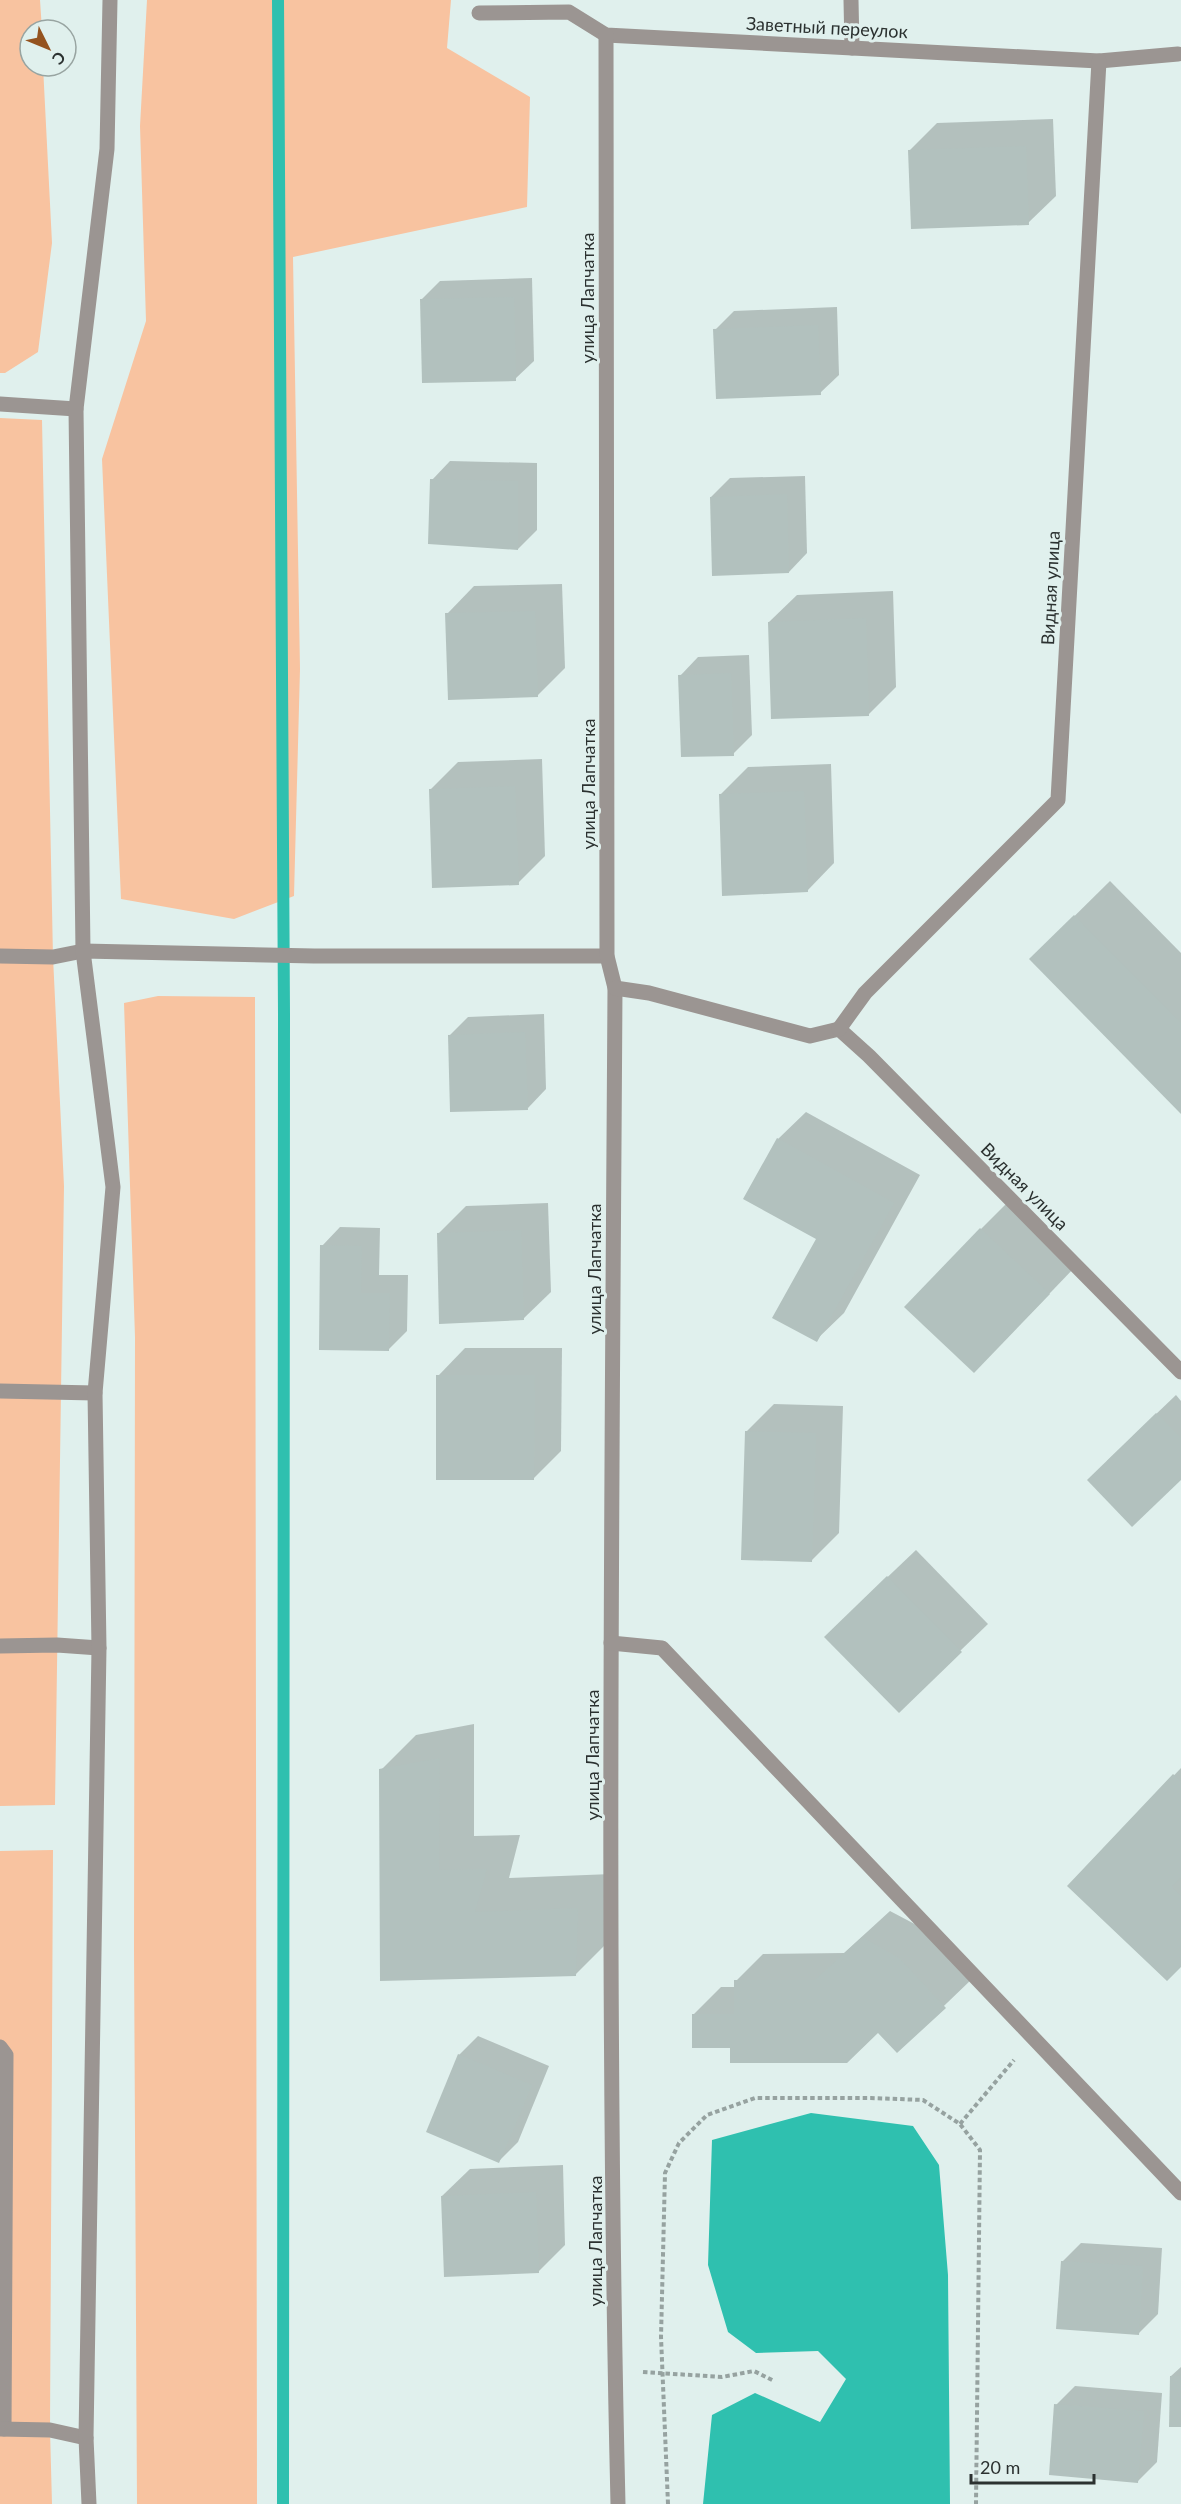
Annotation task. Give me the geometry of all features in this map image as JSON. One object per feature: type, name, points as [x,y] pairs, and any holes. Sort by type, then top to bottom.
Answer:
[{"type":"street","points":[[89,2504],[86,2438],[99,1648],[96,1393],[113,1187],[83,951],[76,409],[107,149],[110,0]]},
{"type":"street","points":[[851,0],[852,48]]},
{"type":"street","name":"Заветный переулок","points":[[480,13],[569,12],[606,35],[1099,61],[1178,54]]},
{"type":"street","name":"улица Лапчатка","points":[[606,35],[607,956],[615,988],[611,1643],[615,2370],[618,2504]]},
{"type":"street","name":"Видная улица","points":[[1099,61],[1058,800],[865,993],[840,1029],[1181,1372]]},
{"type":"street","points":[[0,404],[76,409]]},
{"type":"street","points":[[0,956],[53,957],[83,951],[314,956],[607,956]]},
{"type":"street","points":[[615,988],[649,993],[810,1036],[840,1029]]},
{"type":"street","points":[[0,1391],[96,1393]]},
{"type":"street","points":[[611,1643],[662,1648],[1181,2193]]},
{"type":"street","points":[[0,1646],[57,1645],[99,1648]]},
{"type":"street","points":[[0,2047],[6,2055],[2,2429],[50,2430],[86,2438]]},
{"type":"path","points":[[960,2124],[1033,2037]]},
{"type":"path","points":[[668,2504],[662,2374],[665,2174],[679,2143],[707,2115],[756,2098],[871,2098],[923,2100],[960,2124],[980,2150],[976,2504]]},
{"type":"path","points":[[615,2370],[722,2377],[754,2371],[774,2381]]},
{"type":"shaded area","points":[[0,0],[40,0],[41,18],[18,18],[18,78],[44,78],[52,243],[38,352],[5,373],[0,373]]},
{"type":"shaded area","points":[[147,0],[451,0],[447,48],[530,97],[527,207],[293,257],[300,669],[294,896],[234,919],[121,899],[102,459],[146,321],[140,126]]},
{"type":"shaded area","points":[[0,418],[42,420],[53,957],[64,1186],[55,1805],[0,1806]]},
{"type":"shaded area","points":[[158,996],[255,997],[257,2504],[137,2504],[134,1948],[135,1337],[124,1003]]},
{"type":"shaded area","points":[[53,1850],[50,2430],[52,2504],[0,2504],[0,1851]]},
{"type":"shaded area","points":[[811,2113],[913,2126],[939,2165],[948,2275],[950,2504],[703,2504],[712,2415],[755,2393],[820,2422],[846,2379],[818,2351],[756,2353],[728,2332],[708,2265],[712,2140]]},
{"type":"building","points":[[1026,146],[1029,225],[911,229],[908,150]]},
{"type":"building","points":[[514,297],[516,381],[422,383],[420,299]]},
{"type":"building","points":[[818,325],[821,395],[716,399],[713,329]]},
{"type":"building","points":[[430,479],[518,481],[518,550],[428,544]]},
{"type":"building","points":[[787,494],[789,573],[712,576],[710,497]]},
{"type":"building","points":[[535,611],[538,697],[448,700],[445,613]]},
{"type":"building","points":[[866,618],[869,716],[771,719],[768,622]]},
{"type":"building","points":[[731,673],[734,756],[681,757],[678,675]]},
{"type":"building","points":[[515,786],[519,885],[432,888],[429,789]]},
{"type":"building","points":[[804,791],[808,892],[722,896],[719,794]]},
{"type":"building","points":[[1074,915],[1181,1023],[1181,1114],[1029,959]]},
{"type":"building","points":[[525,1032],[528,1110],[450,1112],[448,1035]]},
{"type":"building","points":[[777,1138],[894,1203],[817,1342],[772,1318],[816,1239],[743,1199]]},
{"type":"building","points":[[980,1228],[1050,1294],[974,1373],[904,1307]]},
{"type":"building","points":[[521,1230],[524,1320],[439,1324],[437,1233]]},
{"type":"building","points":[[320,1245],[362,1246],[361,1293],[390,1293],[389,1351],[319,1350]]},
{"type":"building","points":[[436,1375],[535,1375],[534,1480],[436,1480]]},
{"type":"building","points":[[1156,1413],[1181,1438],[1181,1480],[1132,1527],[1087,1480]]},
{"type":"building","points":[[745,1431],[816,1433],[812,1562],[741,1560]]},
{"type":"building","points":[[887,1576],[962,1652],[899,1713],[824,1637]]},
{"type":"building","points":[[440,1758],[439,1870],[487,1869],[475,1912],[578,1908],[576,1976],[380,1981],[379,1769]]},
{"type":"building","points":[[1173,1774],[1181,1781],[1181,1877],[1172,1887],[1181,1896],[1181,1967],[1167,1981],[1067,1886]]},
{"type":"building","points":[[862,1937],[899,1958],[946,2008],[897,2053],[878,2033],[847,2063],[730,2063],[730,2048],[692,2048],[692,2014],[734,2014],[734,1980],[815,1980]]},
{"type":"building","points":[[458,2054],[532,2085],[499,2163],[426,2132]]},
{"type":"building","points":[[536,2192],[539,2273],[444,2277],[441,2196]]},
{"type":"building","points":[[1061,2261],[1143,2266],[1139,2335],[1056,2329]]},
{"type":"building","points":[[1170,2376],[1181,2376],[1181,2427],[1169,2427]]},
{"type":"building","points":[[1054,2404],[1144,2411],[1138,2483],[1049,2475]]},
{"type":"waterway","points":[[278,0],[284,1014],[283,2504]]}]
